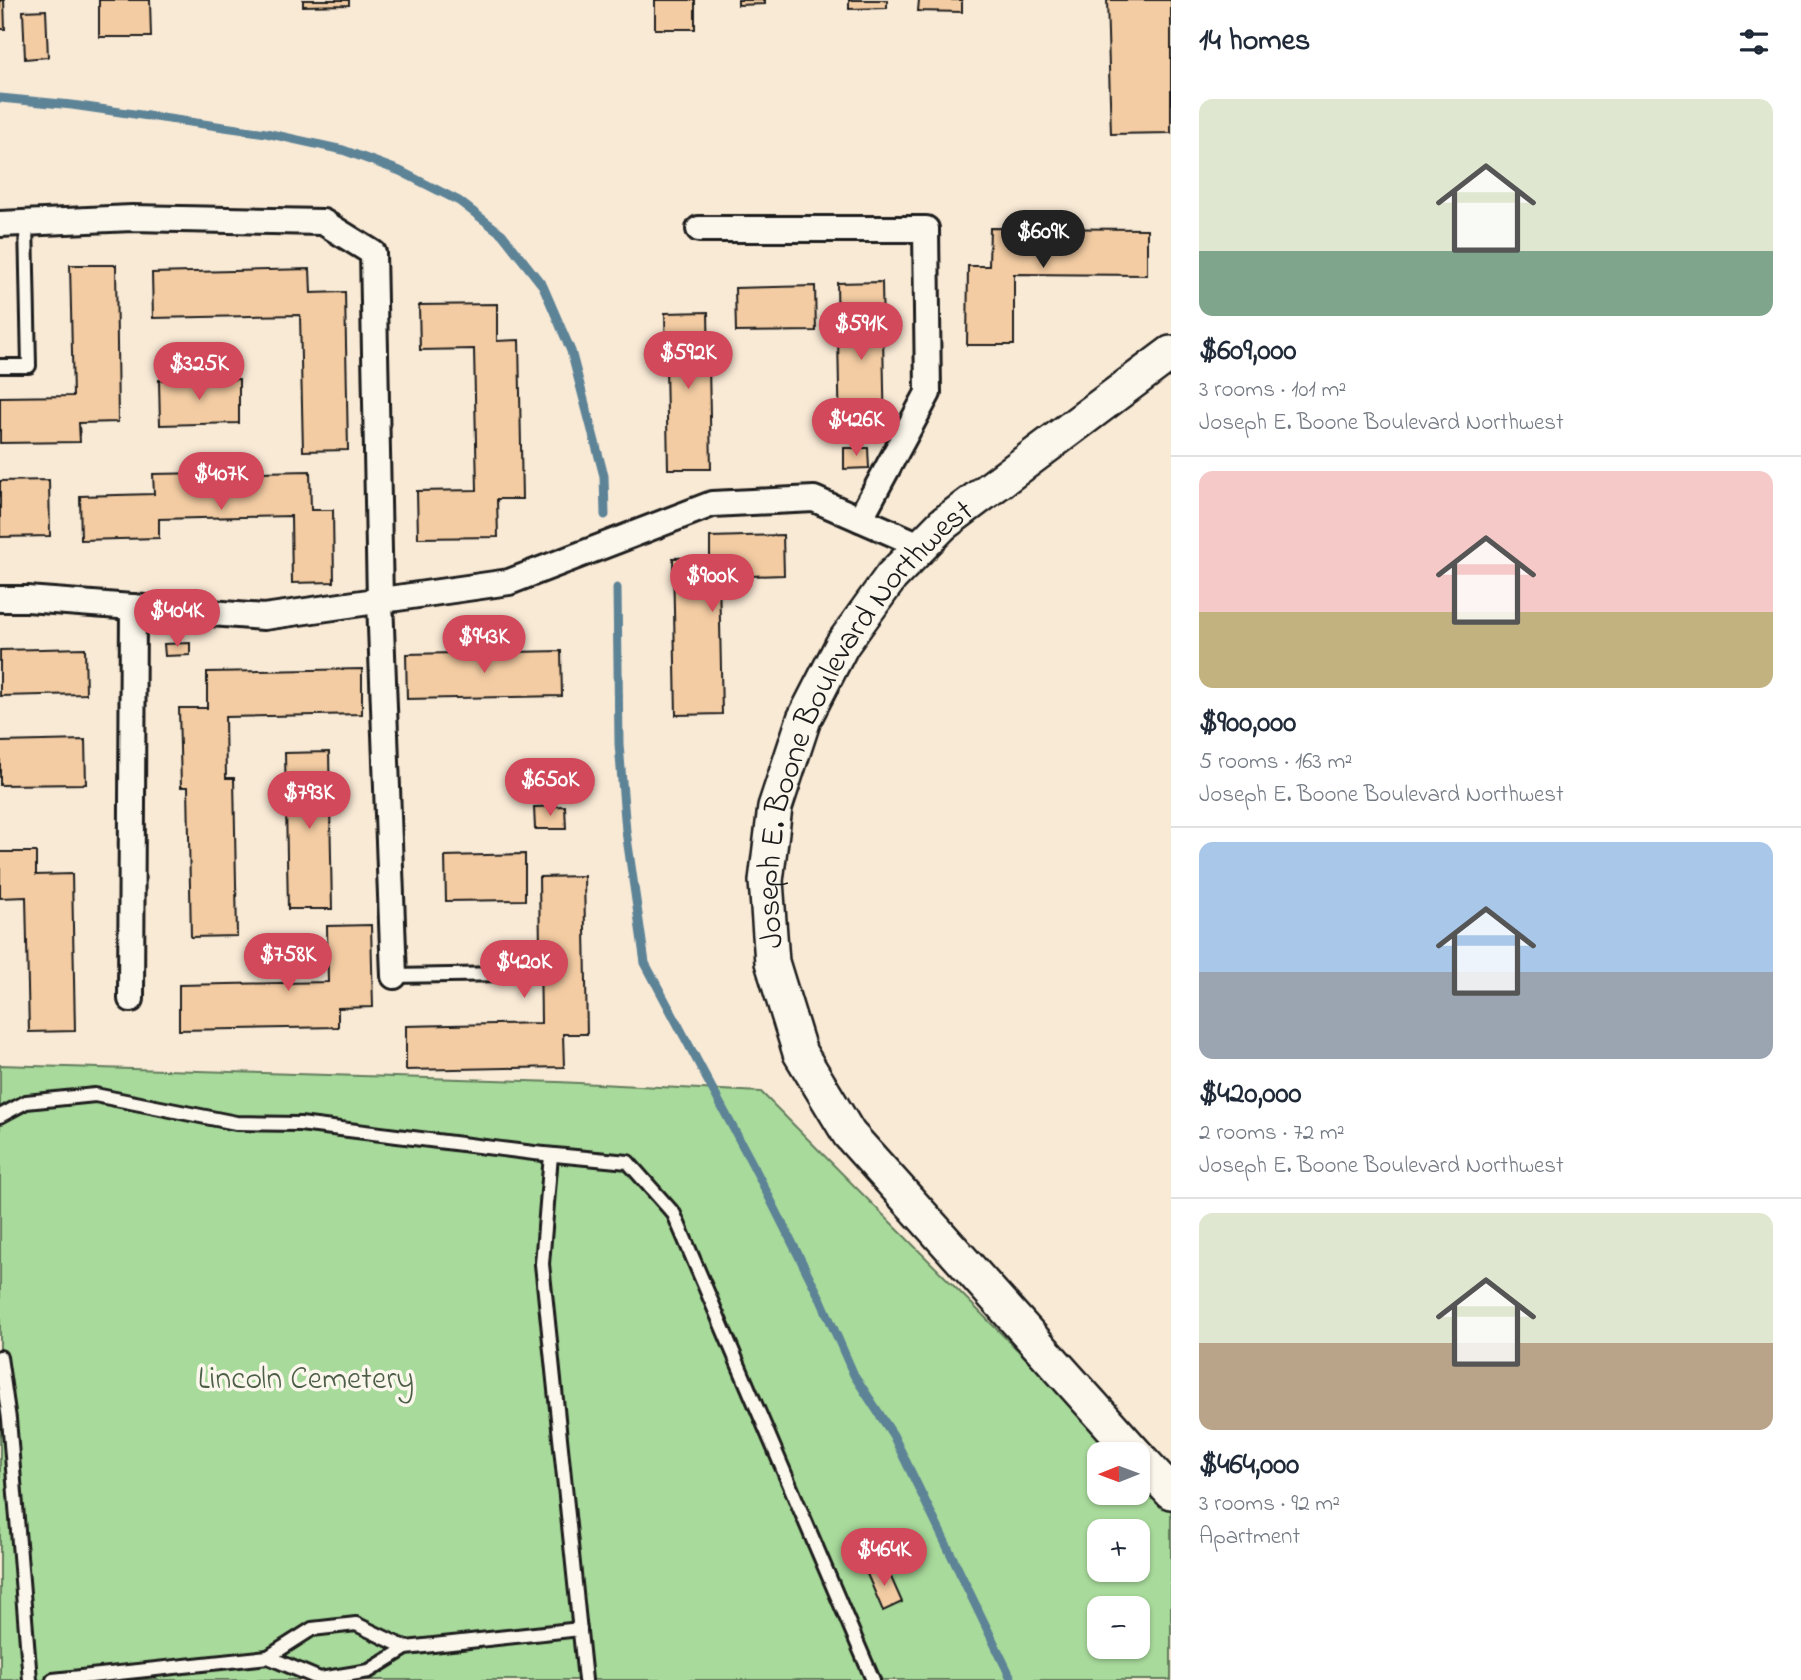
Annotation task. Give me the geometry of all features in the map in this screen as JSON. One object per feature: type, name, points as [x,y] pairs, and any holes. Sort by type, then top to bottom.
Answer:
[{"type":"main road","name":"Joseph E. Boone Boulevard Northwest","points":[[1125,1442],[849,1134],[800,1052],[772,962],[766,881],[775,807],[804,719],[842,645],[891,578],[943,524],[1171,353]]},
{"type":"main road","name":"Joseph E. Boone Boulevard Northwest","points":[[1150,1469],[1171,1492]]},
{"type":"street","points":[[0,224],[132,218],[323,222],[373,253],[380,600],[394,976]]},
{"type":"street","points":[[699,229],[926,229],[928,393],[860,519]]},
{"type":"street","points":[[0,599],[264,617],[509,582],[712,504],[814,499],[922,546]]},
{"type":"street","points":[[131,999],[134,607]]},
{"type":"lane","points":[[0,366],[29,366],[26,223]]},
{"type":"lane","points":[[394,976],[505,974]]},
{"type":"lane","points":[[0,1115],[26,1102],[95,1095],[236,1123],[300,1124],[628,1162],[674,1214],[873,1680]]},
{"type":"lane","points":[[551,1154],[542,1264],[585,1680]]},
{"type":"lane","points":[[0,1357],[9,1419],[30,1680]]},
{"type":"lane","points":[[53,1680],[268,1657],[312,1629],[356,1624],[406,1648]]},
{"type":"lane","points":[[268,1657],[320,1679],[369,1671],[406,1648],[580,1629]]},
{"type":"green space","name":"Lincoln Cemetery","points":[[0,1065],[558,1082],[761,1092],[1109,1442],[1087,1442],[1087,1505],[1150,1505],[1150,1483],[1171,1504],[1171,1680],[0,1680]]},
{"type":"building","points":[[0,0],[4,0],[5,29],[0,29]]},
{"type":"building","points":[[99,0],[150,0],[151,37],[99,37]]},
{"type":"building","points":[[303,0],[349,0],[349,5],[303,6]]},
{"type":"building","points":[[655,0],[695,0],[695,29],[655,29]]},
{"type":"building","points":[[738,0],[765,0],[765,4],[738,5]]},
{"type":"building","points":[[849,0],[887,0],[887,8],[849,9]]},
{"type":"building","points":[[919,0],[962,0],[962,12],[918,11]]},
{"type":"building","points":[[1107,0],[1171,0],[1171,133],[1111,134]]},
{"type":"building","points":[[46,10],[48,57],[25,59],[23,11]]},
{"type":"building","points":[[990,228],[1147,229],[1147,275],[1014,274],[1014,345],[967,345],[968,266],[989,266]]},
{"type":"building","points":[[70,265],[116,265],[118,422],[79,423],[80,442],[0,443],[0,397],[73,396]]},
{"type":"building","points":[[310,269],[311,293],[345,292],[348,450],[303,451],[300,315],[153,318],[152,273]]},
{"type":"building","points":[[882,282],[885,440],[840,441],[837,283]]},
{"type":"building","points":[[815,286],[816,331],[736,332],[735,288]]},
{"type":"building","points":[[497,304],[497,341],[519,340],[522,499],[497,499],[498,537],[418,538],[417,491],[477,490],[474,349],[420,350],[419,305]]},
{"type":"building","points":[[708,312],[711,469],[668,469],[665,313]]},
{"type":"building","points":[[239,379],[239,423],[160,425],[159,380]]},
{"type":"building","points":[[844,448],[868,448],[869,468],[844,469]]},
{"type":"building","points":[[310,471],[311,510],[333,510],[334,582],[292,583],[291,516],[159,519],[159,538],[81,540],[80,496],[154,494],[153,474]]},
{"type":"building","points":[[49,480],[50,536],[0,537],[0,481]]},
{"type":"building","points":[[783,535],[784,575],[719,577],[722,714],[676,715],[673,558],[710,557],[710,537]]},
{"type":"building","points":[[190,643],[190,655],[165,656],[164,644]]},
{"type":"building","points":[[85,648],[86,694],[0,696],[0,650]]},
{"type":"building","points":[[561,651],[562,696],[407,699],[406,654]]},
{"type":"building","points":[[362,669],[362,714],[225,717],[226,778],[234,778],[237,936],[191,937],[188,787],[181,787],[179,708],[207,708],[207,672]]},
{"type":"building","points":[[85,740],[86,784],[0,785],[0,742]]},
{"type":"building","points":[[329,752],[332,909],[288,909],[285,753]]},
{"type":"building","points":[[565,806],[566,829],[535,829],[534,807]]},
{"type":"building","points":[[0,852],[36,852],[36,875],[72,874],[75,1031],[29,1032],[26,897],[0,898]]},
{"type":"building","points":[[525,854],[525,900],[446,901],[445,856]]},
{"type":"building","points":[[584,876],[587,1034],[563,1034],[564,1067],[406,1070],[406,1026],[541,1023],[539,877]]},
{"type":"building","points":[[371,925],[373,1007],[338,1008],[338,1027],[179,1030],[179,985],[328,982],[327,926]]},
{"type":"building","points":[[886,1566],[902,1602],[883,1611],[867,1574]]},
{"type":"waterway","points":[[0,98],[72,105],[266,133],[343,150],[400,171],[459,201],[502,234],[543,286],[571,351],[604,476],[605,515]]},
{"type":"waterway","points":[[617,588],[619,744],[626,831],[645,963],[754,1167],[821,1300],[854,1375],[893,1435],[1012,1680]]}]
